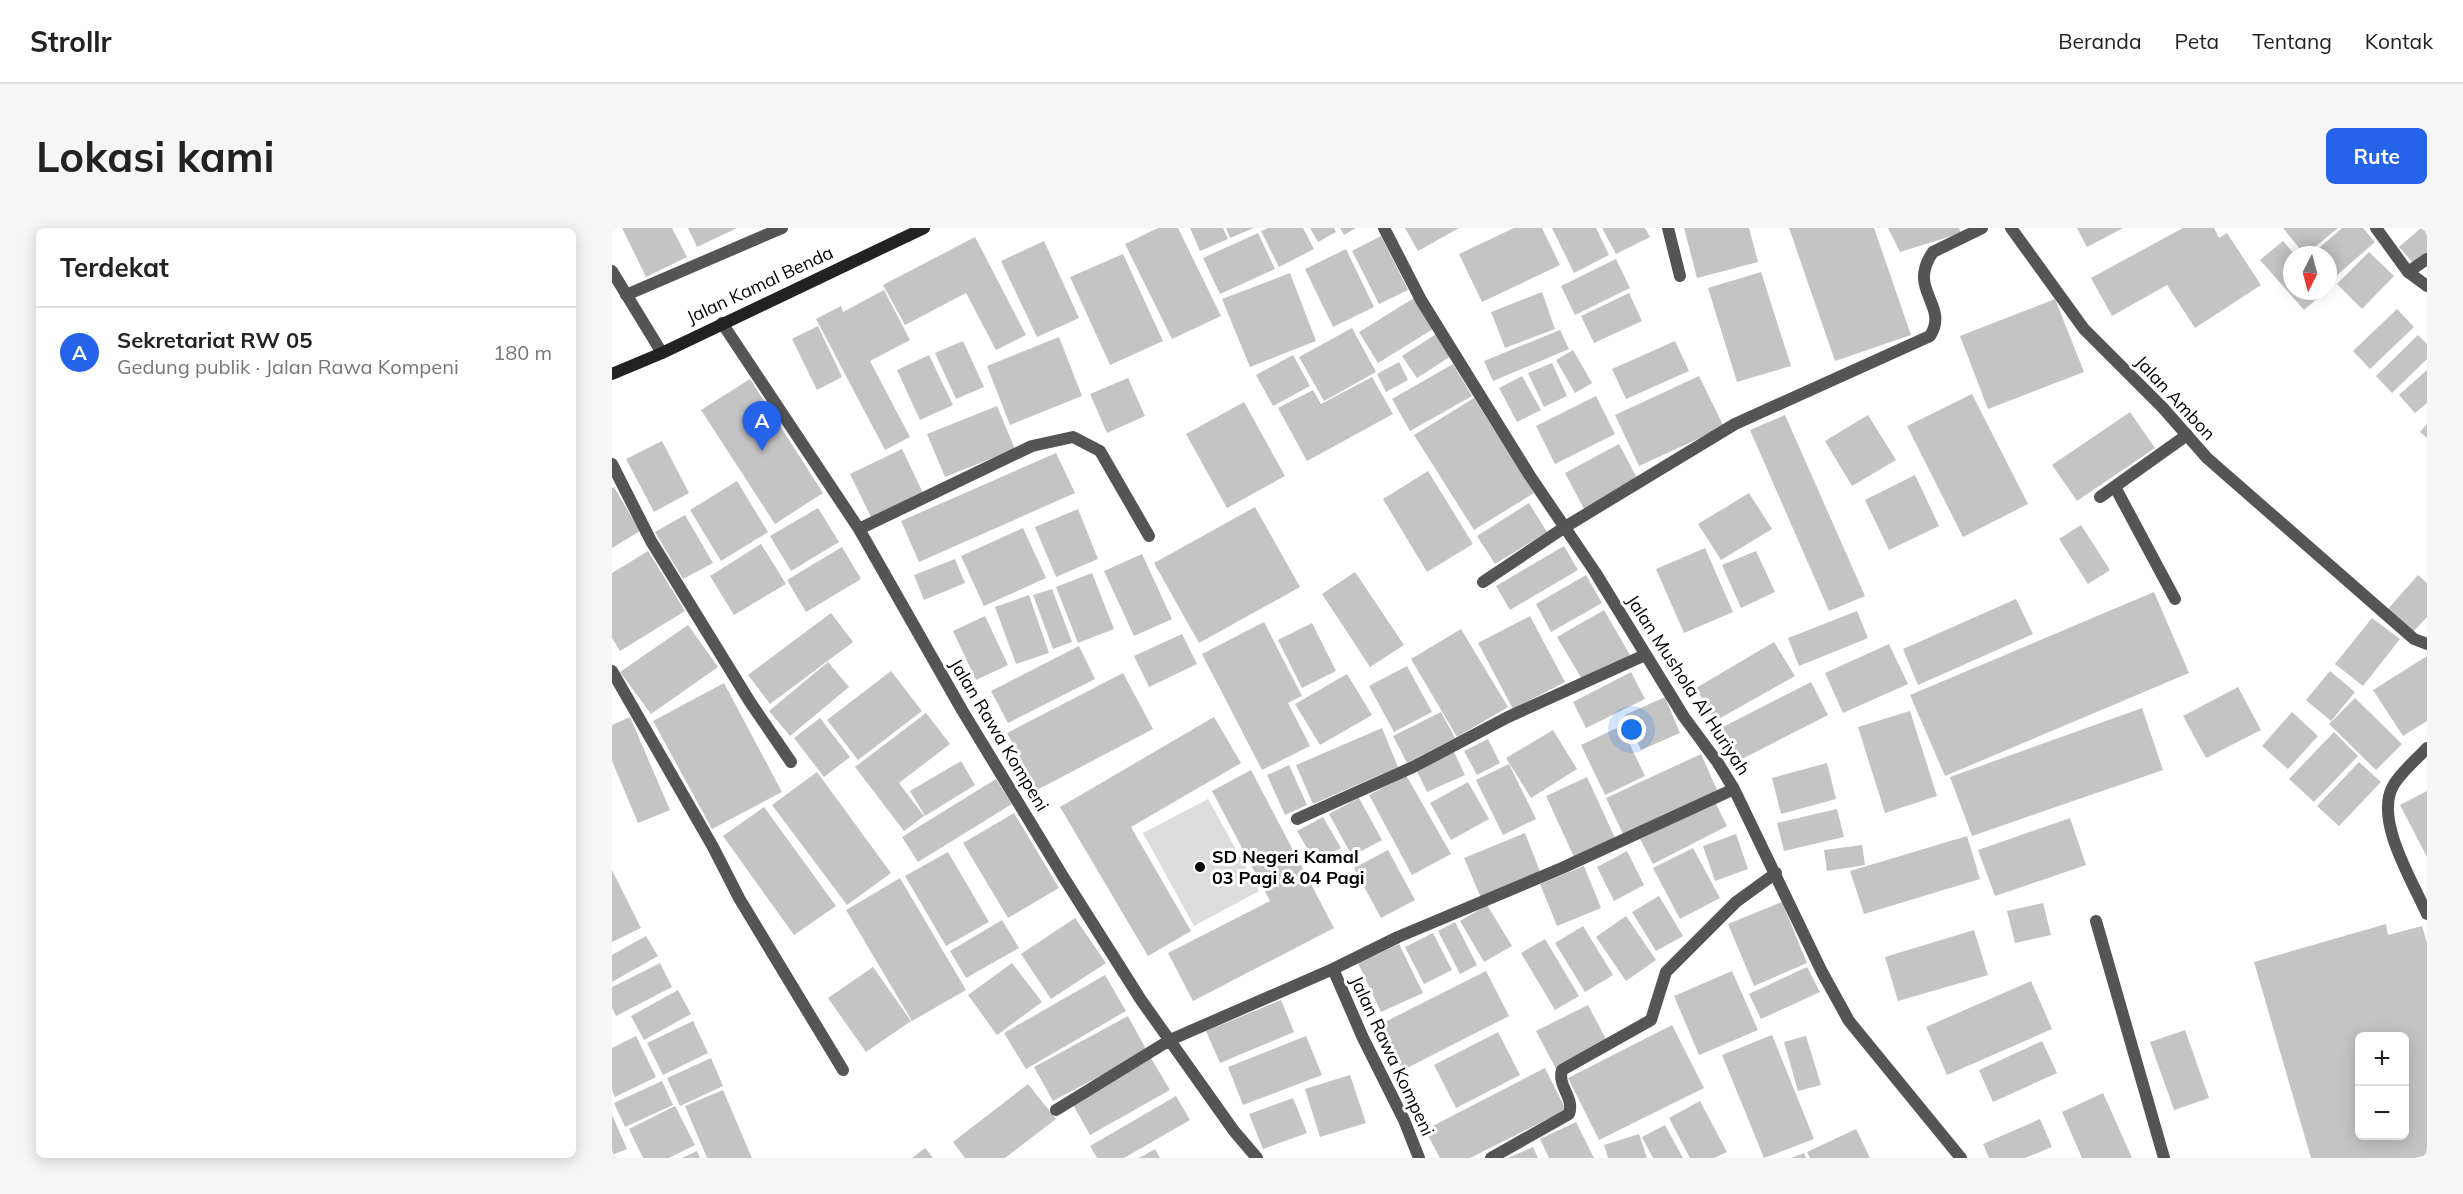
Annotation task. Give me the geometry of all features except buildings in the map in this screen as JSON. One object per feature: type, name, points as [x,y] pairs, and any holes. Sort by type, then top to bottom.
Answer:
[{"type":"main road","name":"Jalan Kamal Benda","points":[[612,374],[662,353],[924,228]]},
{"type":"street","points":[[626,295],[782,228]]},
{"type":"street","name":"Jalan Mushola Al Huriyah","points":[[1384,228],[1421,300],[1530,476],[1595,573],[1684,717],[1734,789],[1822,972],[1849,1021],[1961,1158]]},
{"type":"street","points":[[1668,228],[1680,276]]},
{"type":"street","points":[[1483,582],[1565,527],[1735,424],[1930,336],[1935,329],[1936,319],[1922,277],[1928,259],[1933,252],[1982,228]]},
{"type":"street","name":"Jalan Ambon","points":[[2011,228],[2084,329],[2207,458],[2414,639],[2427,644]]},
{"type":"street","points":[[2376,228],[2408,272],[2427,286]]},
{"type":"street","points":[[2408,272],[2427,259]]},
{"type":"street","points":[[612,271],[662,353]]},
{"type":"street","name":"Jalan Rawa Kompeni","points":[[722,323],[859,529],[962,710],[1064,878],[1142,1000],[1234,1131],[1257,1158]]},
{"type":"street","points":[[2100,496],[2187,435]]},
{"type":"street","points":[[859,529],[1032,446],[1073,437],[1100,451],[1149,536]]},
{"type":"street","points":[[612,464],[651,542],[790,762]]},
{"type":"street","points":[[2115,487],[2175,599]]},
{"type":"street","points":[[1298,819],[1413,767],[1508,717],[1645,655]]},
{"type":"street","points":[[612,671],[713,847],[739,898],[843,1070]]},
{"type":"street","points":[[2427,748],[2393,786],[2387,803],[2387,819],[2427,914]]},
{"type":"street","points":[[1056,1110],[1170,1040],[1562,868],[1734,789]]},
{"type":"street","points":[[1491,1158],[1569,1114],[1571,1104],[1561,1080],[1562,1070],[1651,1020],[1666,972],[1736,902],[1776,873]]},
{"type":"street","points":[[2096,921],[2164,1158]]},
{"type":"street","name":"Jalan Rawa Kompeni","points":[[1333,969],[1363,1038],[1404,1120],[1419,1158]]},
{"type":"shaded area","points":[[1208,799],[1259,891],[1194,926],[1143,833]]},
{"type":"place","name":"Sekretariat RW 05","points":[[762,451]]},
{"type":"place","name":"SD Negeri Kamal 03 Pagi & 04 Pagi","points":[[1200,867]]}]
